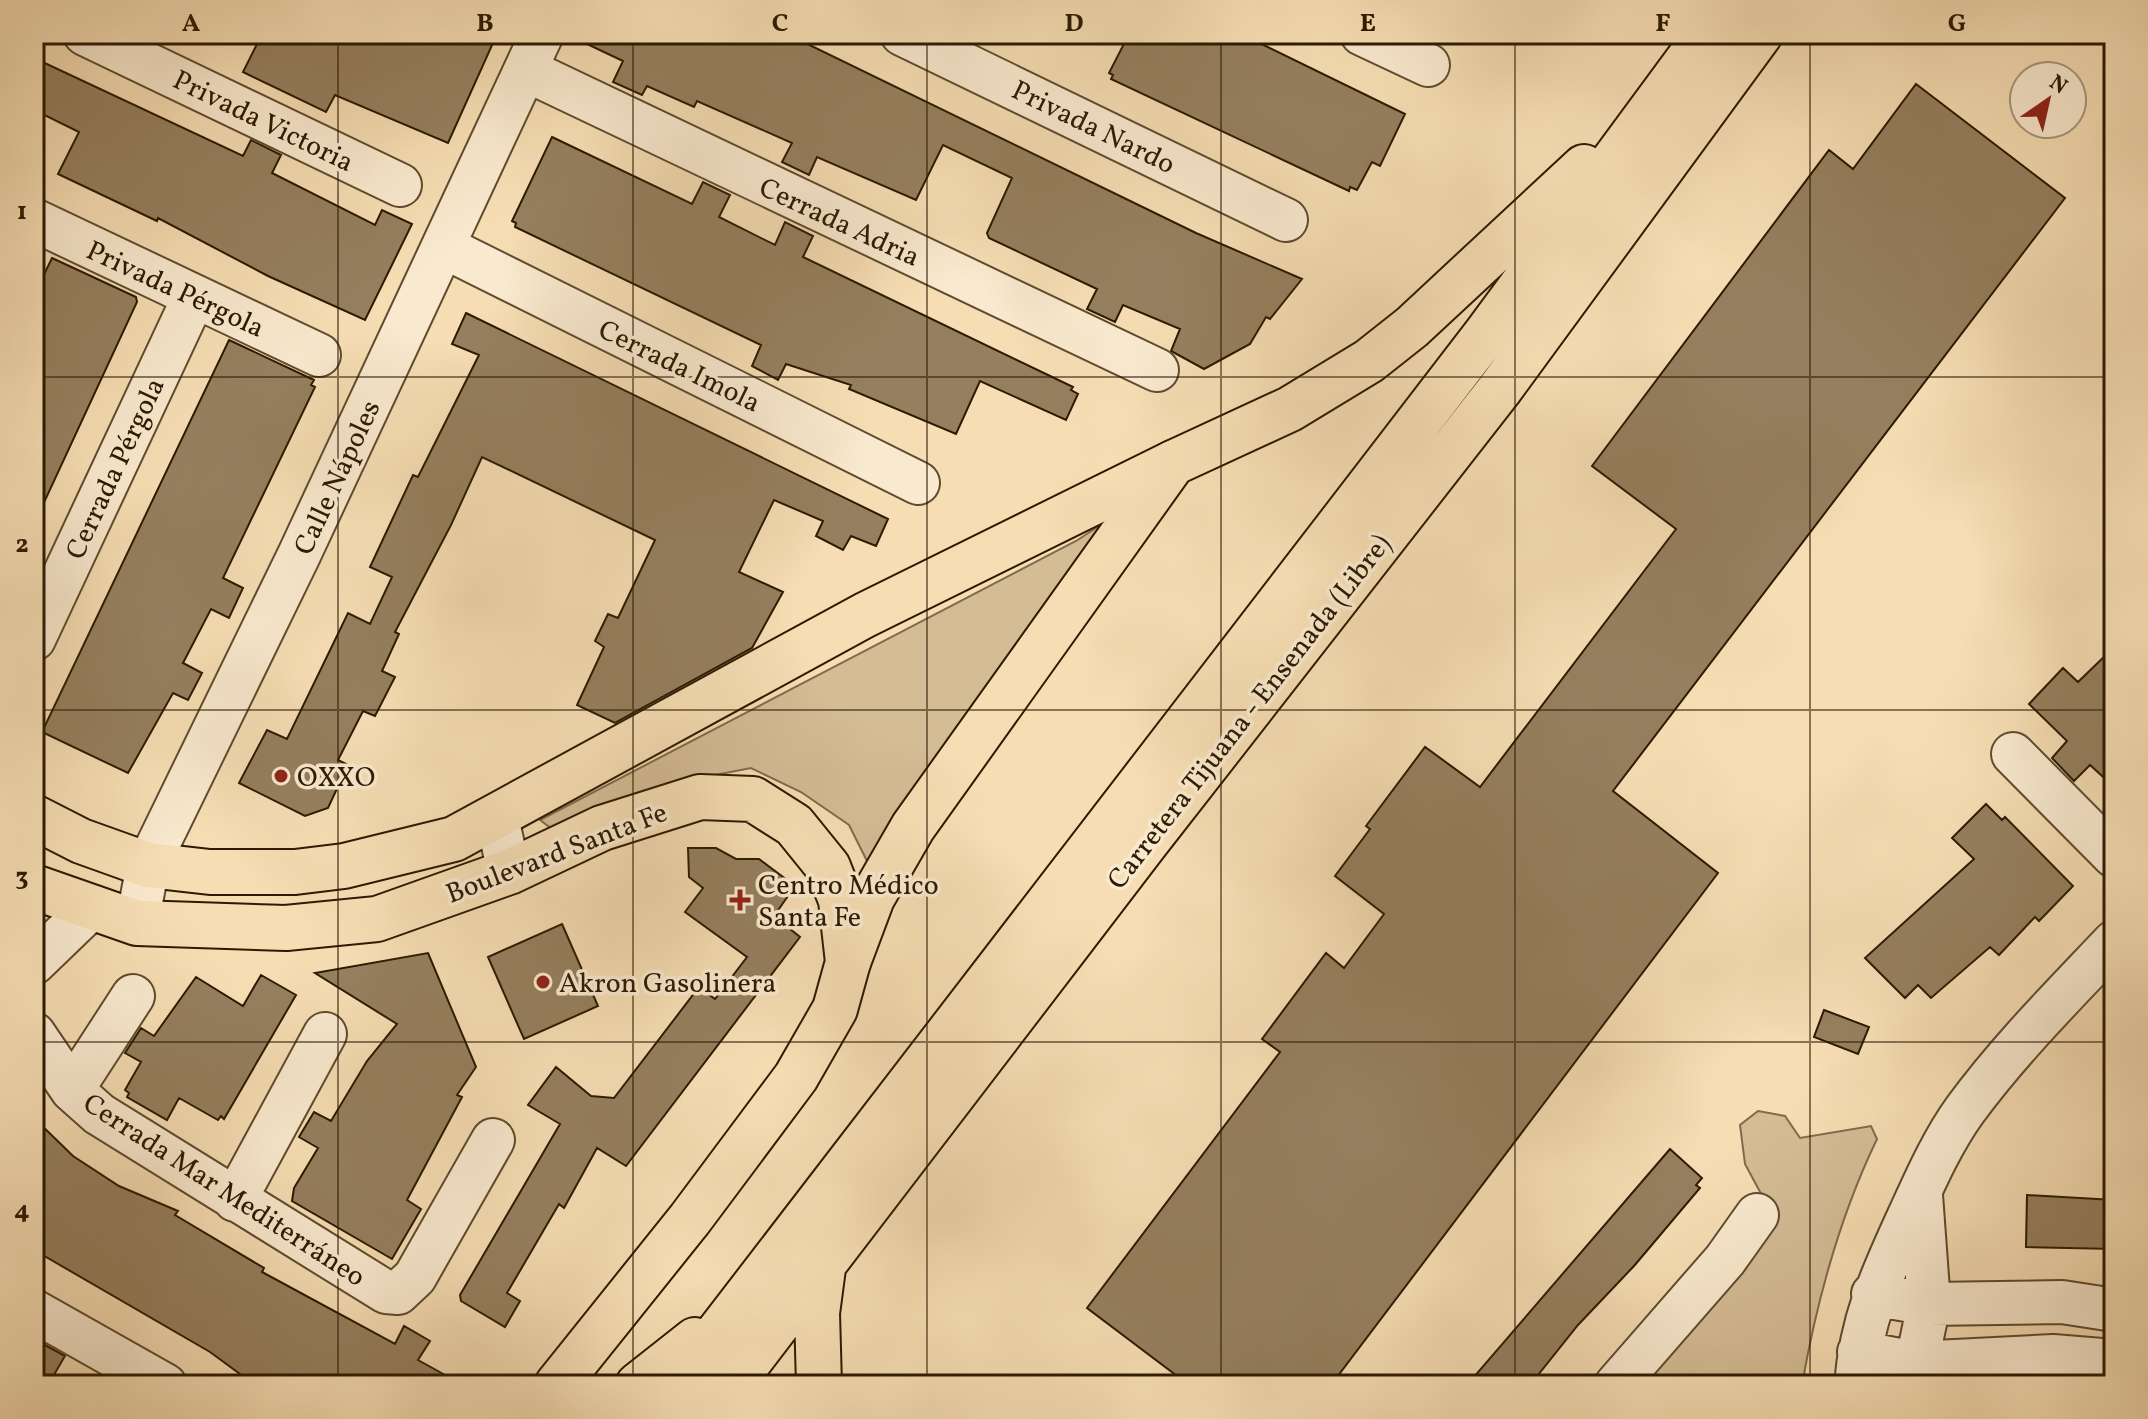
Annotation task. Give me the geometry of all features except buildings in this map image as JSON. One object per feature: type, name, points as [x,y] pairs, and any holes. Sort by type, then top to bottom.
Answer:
[{"type":"main road","name":"Carretera Tijuana - Ensenada (Libre)","points":[[678,1385],[1486,334],[1707,34]]},
{"type":"main road","name":"Carretera Tijuana - Ensenada (Libre)","points":[[731,1385],[823,1268],[991,1043],[1500,389],[1760,34]]},
{"type":"main road","name":"Boulevard Santa Fe","points":[[34,817],[81,841],[148,865],[210,872],[295,872],[344,866],[454,839],[865,615],[1173,463],[1290,409],[1369,361],[1412,327],[1658,98]]},
{"type":"main road","points":[[848,962],[872,898],[913,827],[1173,463]]},
{"type":"main road","name":"Boulevard Santa Fe","points":[[34,887],[137,923],[286,928],[377,919],[509,872],[602,828],[700,797],[753,799],[794,825],[828,867],[841,900],[848,962],[835,1009],[796,1077],[690,1219],[557,1385]]},
{"type":"main road","points":[[819,1385],[817,1313],[823,1268]]},
{"type":"main road","points":[[638,1385],[741,1304]]},
{"type":"street","name":"Privada Victoria","points":[[85,34],[400,185]]},
{"type":"street","name":"Privada Nardo","points":[[902,34],[1286,220]]},
{"type":"street","points":[[1362,34],[1428,65]]},
{"type":"street","name":"Calle Nápoles","points":[[137,923],[148,865],[299,555],[534,52]]},
{"type":"street","name":"Cerrada Adria","points":[[534,52],[1157,370]]},
{"type":"street","name":"Privada Pérgola","points":[[34,220],[319,355]]},
{"type":"street","name":"Cerrada Imola","points":[[444,247],[918,483]]},
{"type":"street","name":"Cerrada Pérgola","points":[[34,639],[194,297]]},
{"type":"street","points":[[2013,754],[2114,856]]},
{"type":"street","points":[[497,818],[509,872]]},
{"type":"street","points":[[34,963],[90,909]]},
{"type":"street","points":[[2114,942],[2029,1032],[1964,1112],[1921,1190],[1873,1294],[1857,1369],[1913,1374],[2053,1370],[2114,1361]]},
{"type":"street","points":[[72,1090],[133,996]]},
{"type":"street","name":"Cerrada Mar Mediterráneo","points":[[34,1034],[72,1090],[99,1114],[375,1285],[398,1293],[415,1277],[493,1140]]},
{"type":"street","points":[[235,1200],[325,1034]]},
{"type":"street","points":[[1913,1374],[1929,1304],[1921,1190]]},
{"type":"street","points":[[1616,1385],[1725,1260],[1757,1215]]},
{"type":"street","points":[[1873,1294],[1929,1304],[2062,1302],[2114,1310]]},
{"type":"street","points":[[34,1311],[165,1385]]},
{"type":"shaded area","points":[[1119,513],[870,867],[849,825],[801,792],[751,768],[679,782],[552,829],[540,820],[1076,541]]},
{"type":"shaded area","points":[[1758,1111],[1785,1116],[1800,1138],[1871,1126],[1877,1139],[1851,1199],[1831,1259],[1802,1385],[1617,1385],[1766,1203],[1745,1164],[1740,1125]]},
{"type":"place","name":"OXXO","points":[[281,776]]},
{"type":"place","name":"Centro Médico Santa Fe","points":[[740,900]]},
{"type":"place","name":"Akron Gasolinera","points":[[543,982]]}]
